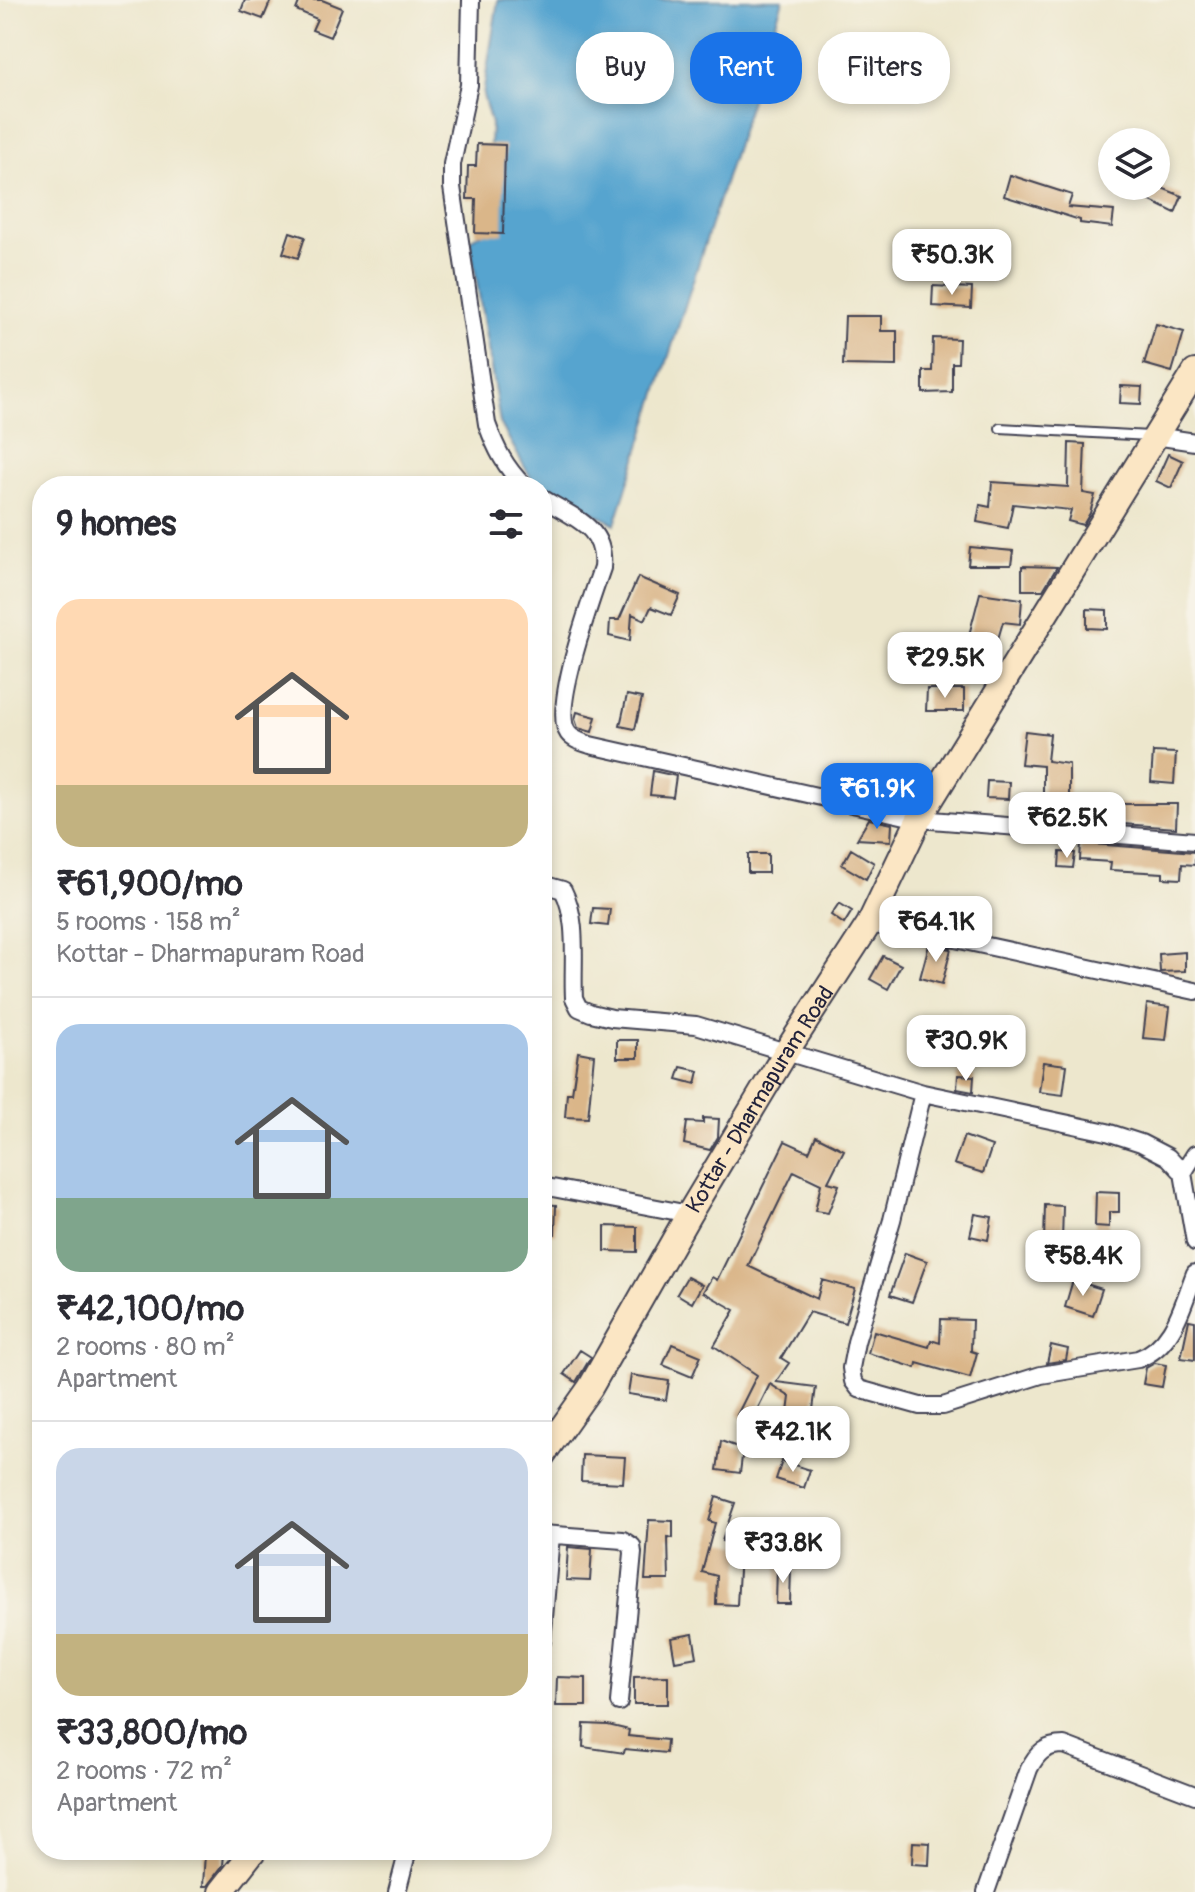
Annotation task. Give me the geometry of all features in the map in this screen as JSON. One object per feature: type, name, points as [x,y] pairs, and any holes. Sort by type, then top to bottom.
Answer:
[{"type":"main road","name":"Kottar - Dharmapuram Road","points":[[552,1442],[590,1388],[786,1052],[869,924],[919,819],[1195,372]]},
{"type":"main road","points":[[221,1892],[246,1860]]},
{"type":"street","points":[[471,0],[469,85],[452,164],[452,187],[487,424],[496,448],[514,476]]},
{"type":"street","points":[[1155,436],[1195,442]]},
{"type":"street","points":[[552,504],[591,529],[603,551],[602,568],[565,690],[563,720],[566,731],[575,739],[590,745],[919,819],[1195,841]]},
{"type":"street","points":[[552,885],[563,890],[572,917],[574,998],[579,1008],[612,1018],[696,1025],[923,1093],[1107,1132],[1141,1143],[1168,1157],[1183,1173],[1195,1242]]},
{"type":"street","points":[[869,924],[946,937],[1195,991]]},
{"type":"street","points":[[923,1093],[892,1220],[856,1342],[851,1368],[853,1381],[859,1389],[920,1406],[943,1406],[1041,1375],[1153,1354],[1167,1340],[1195,1273]]},
{"type":"street","points":[[1183,1173],[1195,1154]]},
{"type":"street","points":[[552,1188],[689,1214]]},
{"type":"street","points":[[552,1534],[623,1540],[632,1546],[619,1702]]},
{"type":"street","points":[[986,1892],[1029,1769],[1043,1749],[1064,1745],[1195,1795]]},
{"type":"street","points":[[397,1892],[405,1860]]},
{"type":"lane","points":[[1000,428],[1155,436]]},
{"type":"water","points":[[498,0],[783,0],[773,32],[690,32],[690,104],[750,104],[615,524],[552,491],[552,476],[530,476],[500,423],[470,240],[486,230],[491,124],[483,95]]},
{"type":"building","points":[[245,0],[271,0],[263,19],[241,11]]},
{"type":"building","points":[[300,0],[322,0],[342,8],[330,37],[312,30],[317,19],[296,10]]},
{"type":"building","points":[[477,144],[505,145],[503,234],[475,233],[476,199],[467,199],[468,166],[476,166]]},
{"type":"building","points":[[1010,175],[1072,195],[1068,207],[1114,211],[1112,227],[1080,223],[1080,220],[1004,196]]},
{"type":"building","points":[[1170,191],[1182,196],[1175,213],[1149,200],[1170,200]]},
{"type":"building","points":[[290,232],[305,237],[298,258],[283,253]]},
{"type":"building","points":[[933,286],[972,288],[971,308],[932,306]]},
{"type":"building","points":[[845,316],[881,316],[881,331],[897,331],[897,366],[843,365]]},
{"type":"building","points":[[1156,324],[1184,332],[1172,372],[1144,364]]},
{"type":"building","points":[[933,338],[959,339],[958,363],[952,363],[952,392],[923,393],[923,371],[932,371]]},
{"type":"building","points":[[1121,386],[1142,387],[1141,404],[1120,403]]},
{"type":"building","points":[[1069,443],[1085,444],[1083,493],[1095,495],[1083,525],[1068,521],[1071,510],[1013,504],[1008,528],[977,522],[980,505],[990,507],[992,482],[1068,487]]},
{"type":"building","points":[[1168,454],[1183,461],[1171,488],[1156,481]]},
{"type":"building","points":[[970,547],[1013,551],[1011,565],[968,565]]},
{"type":"building","points":[[1022,566],[1057,567],[1043,590],[1022,590]]},
{"type":"building","points":[[638,577],[680,595],[671,615],[651,607],[645,620],[632,614],[630,641],[609,636],[610,620],[619,620]]},
{"type":"building","points":[[980,593],[1022,599],[1020,624],[1003,622],[990,666],[963,658]]},
{"type":"building","points":[[1087,609],[1107,610],[1107,629],[1087,628]]},
{"type":"building","points":[[927,689],[964,689],[964,711],[926,711]]},
{"type":"building","points":[[627,695],[642,698],[635,729],[620,726]]},
{"type":"building","points":[[577,712],[596,717],[592,732],[578,728],[575,719]]},
{"type":"building","points":[[1025,731],[1050,734],[1047,761],[1069,764],[1069,804],[1177,804],[1176,828],[1043,818],[1043,766],[1021,764]]},
{"type":"building","points":[[1153,752],[1176,753],[1174,784],[1151,782]]},
{"type":"building","points":[[653,771],[676,776],[673,797],[650,795]]},
{"type":"building","points":[[987,781],[1009,782],[1008,799],[986,798]]},
{"type":"building","points":[[869,819],[892,824],[891,841],[857,839]]},
{"type":"building","points":[[1081,843],[1195,852],[1195,865],[1182,864],[1181,879],[1163,878],[1163,873],[1110,870],[1111,862],[1080,860]]},
{"type":"building","points":[[851,849],[874,863],[866,879],[842,865]]},
{"type":"building","points":[[1060,852],[1075,853],[1073,868],[1059,867]]},
{"type":"building","points":[[748,854],[768,854],[768,873],[748,873]]},
{"type":"building","points":[[839,903],[852,911],[844,924],[831,915]]},
{"type":"building","points":[[945,904],[973,915],[967,930],[937,924]]},
{"type":"building","points":[[593,908],[610,909],[608,926],[591,924]]},
{"type":"building","points":[[929,945],[951,949],[942,984],[920,978]]},
{"type":"building","points":[[1185,952],[1185,971],[1160,972],[1159,954]]},
{"type":"building","points":[[883,956],[901,965],[888,989],[870,979]]},
{"type":"building","points":[[1147,1004],[1170,1007],[1166,1040],[1143,1038]]},
{"type":"building","points":[[617,1040],[638,1040],[638,1058],[617,1058]]},
{"type":"building","points":[[578,1052],[594,1055],[588,1118],[565,1117],[567,1093],[572,1093]]},
{"type":"building","points":[[1043,1062],[1067,1065],[1063,1095],[1039,1092]]},
{"type":"building","points":[[681,1067],[699,1071],[696,1084],[677,1079]]},
{"type":"building","points":[[958,1075],[974,1076],[973,1092],[957,1089]]},
{"type":"building","points":[[703,1118],[719,1119],[718,1137],[710,1150],[684,1144],[687,1122],[703,1123]]},
{"type":"building","points":[[816,1136],[844,1150],[828,1182],[839,1185],[828,1213],[815,1211],[821,1184],[794,1171],[748,1266],[817,1299],[822,1280],[855,1289],[845,1323],[809,1312],[781,1358],[789,1363],[776,1382],[816,1387],[810,1432],[786,1428],[790,1397],[770,1384],[751,1422],[737,1415],[757,1375],[714,1346],[735,1310],[703,1292],[712,1277],[717,1280],[785,1141],[809,1152]]},
{"type":"building","points":[[964,1136],[992,1146],[983,1173],[954,1164]]},
{"type":"building","points":[[1096,1192],[1119,1193],[1119,1212],[1109,1212],[1109,1227],[1095,1226]]},
{"type":"building","points":[[552,1205],[556,1205],[555,1234],[552,1234]]},
{"type":"building","points":[[1045,1205],[1063,1206],[1062,1242],[1044,1242]]},
{"type":"building","points":[[975,1214],[992,1217],[988,1240],[970,1236]]},
{"type":"building","points":[[605,1226],[637,1227],[637,1252],[605,1251]]},
{"type":"building","points":[[905,1253],[927,1261],[912,1302],[890,1295]]},
{"type":"building","points":[[687,1277],[702,1285],[692,1303],[677,1294]]},
{"type":"building","points":[[1073,1280],[1102,1289],[1093,1316],[1065,1307]]},
{"type":"building","points":[[941,1319],[972,1320],[971,1351],[977,1353],[970,1378],[917,1363],[916,1368],[868,1353],[874,1331],[929,1347],[931,1340],[940,1343]]},
{"type":"building","points":[[1189,1320],[1195,1321],[1195,1360],[1181,1358]]},
{"type":"building","points":[[672,1344],[701,1356],[692,1377],[663,1365]]},
{"type":"building","points":[[1051,1345],[1068,1349],[1066,1360],[1047,1363]]},
{"type":"building","points":[[580,1350],[591,1357],[576,1382],[564,1374]]},
{"type":"building","points":[[1155,1363],[1166,1365],[1162,1387],[1143,1384],[1146,1368]]},
{"type":"building","points":[[631,1375],[669,1381],[666,1400],[628,1394]]},
{"type":"building","points":[[811,1426],[827,1426],[826,1442],[810,1441]]},
{"type":"building","points":[[721,1441],[743,1449],[740,1473],[717,1470]]},
{"type":"building","points":[[582,1455],[625,1457],[623,1483],[581,1481]]},
{"type":"building","points":[[782,1461],[810,1470],[804,1488],[776,1479]]},
{"type":"building","points":[[716,1497],[735,1503],[722,1541],[745,1547],[739,1570],[737,1605],[716,1604],[717,1576],[702,1572],[715,1523],[709,1521]]},
{"type":"building","points":[[649,1520],[673,1521],[673,1538],[668,1537],[669,1580],[645,1580]]},
{"type":"building","points":[[568,1547],[592,1549],[590,1581],[566,1580]]},
{"type":"building","points":[[777,1566],[791,1567],[790,1604],[776,1604]]},
{"type":"building","points":[[693,1634],[697,1657],[675,1661],[671,1638]]},
{"type":"building","points":[[668,1676],[668,1704],[634,1704],[634,1677]]},
{"type":"building","points":[[557,1677],[586,1678],[586,1706],[556,1706]]},
{"type":"building","points":[[584,1724],[608,1725],[629,1730],[628,1736],[667,1740],[666,1753],[625,1749],[624,1753],[583,1747]]},
{"type":"building","points":[[913,1842],[930,1843],[929,1865],[912,1864]]},
{"type":"building","points":[[205,1860],[223,1860],[207,1886],[203,1886]]}]
